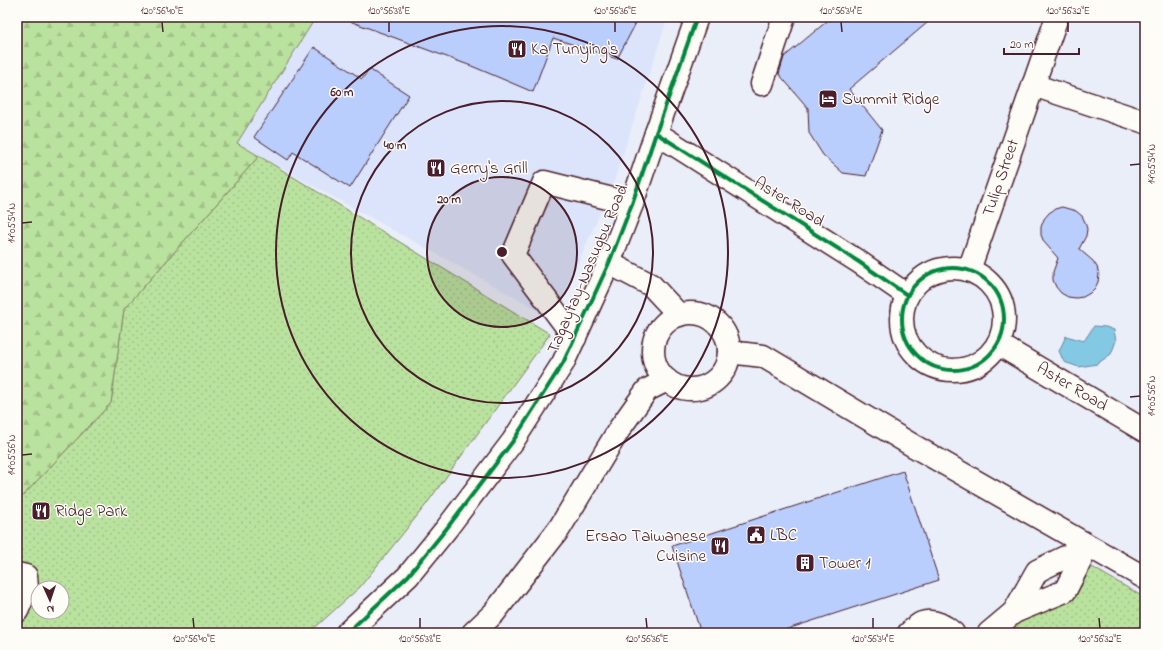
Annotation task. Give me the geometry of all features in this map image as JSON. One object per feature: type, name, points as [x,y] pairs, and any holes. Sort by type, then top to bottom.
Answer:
[{"type":"street","name":"Tagaytay-Nasugbu Road","points":[[348,633],[408,576],[447,528],[513,441],[563,363],[609,263],[632,204],[698,17]]},
{"type":"street","points":[[762,84],[784,17]]},
{"type":"street","name":"Tulip Street","points":[[969,270],[1057,17]]},
{"type":"street","points":[[1033,85],[1145,122]]},
{"type":"street","name":"Aster Road","points":[[656,133],[859,262],[907,295]]},
{"type":"street","points":[[575,338],[513,255],[544,182],[632,204]]},
{"type":"street","points":[[609,263],[651,285],[679,315]]},
{"type":"street","points":[[951,268],[969,270],[983,277],[994,287],[1001,300],[1005,315],[1004,330],[998,344],[987,358],[972,367],[954,370],[937,368],[921,360],[909,346],[903,330],[902,312],[907,295],[918,281],[934,271],[951,268]]},
{"type":"street","points":[[691,313],[703,315],[714,320],[722,329],[728,340],[729,352],[727,364],[721,374],[712,383],[701,388],[689,389],[677,386],[667,380],[659,372],[654,361],[653,350],[655,339],[660,328],[669,320],[679,315],[691,313]]},
{"type":"street","name":"Aster Road","points":[[998,344],[1145,431]]},
{"type":"street","points":[[729,352],[763,356],[912,445],[1145,578]]},
{"type":"street","points":[[474,633],[494,613],[559,529],[620,428],[647,390],[667,380]]},
{"type":"street","points":[[989,633],[1014,612],[1066,591],[1088,546]]},
{"type":"street","points":[[1014,612],[1037,571],[1088,546]]},
{"type":"street","points":[[17,574],[26,576],[27,588],[17,611]]},
{"type":"street","points":[[909,633],[921,623],[936,622],[954,633]]},
{"type":"shaded area","name":"Gerry's Grill","points":[[316,17],[668,17],[614,181],[554,319],[236,143]]},
{"type":"green space","points":[[17,17],[316,17],[237,143],[259,156],[124,309],[111,403],[17,502]]},
{"type":"green space","points":[[259,156],[550,334],[425,506],[360,587],[309,633],[17,633],[17,502],[111,403],[124,309]]},
{"type":"green space","points":[[1092,567],[1145,598],[1145,633],[989,633],[998,625],[1072,600]]},
{"type":"water","points":[[1094,326],[1106,327],[1114,330],[1116,341],[1111,354],[1097,364],[1079,367],[1064,362],[1059,351],[1066,336],[1084,341]]},
{"type":"building","points":[[345,17],[639,17],[617,59],[553,38],[533,92],[474,67],[344,19]]},
{"type":"building","name":"Summit Ridge","points":[[832,17],[934,17],[849,89],[882,130],[866,176],[843,173],[823,155],[809,133],[808,108],[779,74],[784,57]]},
{"type":"building","points":[[314,47],[362,79],[369,69],[409,95],[350,188],[293,152],[288,160],[254,137]]},
{"type":"building","points":[[1062,207],[1076,211],[1082,216],[1087,229],[1086,236],[1079,249],[1093,261],[1099,274],[1098,282],[1095,288],[1083,297],[1068,297],[1061,293],[1056,287],[1053,280],[1053,272],[1058,258],[1044,242],[1041,235],[1041,227],[1044,219],[1055,209]]},
{"type":"building","name":"Tower 1","points":[[903,471],[939,580],[775,633],[701,633],[672,546]]},
{"type":"cycle path","points":[[347,633],[408,576],[447,528],[513,441],[563,363],[609,263],[632,204],[697,17]]},
{"type":"cycle path","points":[[656,133],[859,262],[907,295]]},
{"type":"cycle path","points":[[953,268],[973,272],[981,276],[989,283],[996,291],[1000,299],[1004,319],[1000,339],[996,347],[989,355],[981,362],[973,366],[953,370],[933,366],[925,362],[917,355],[910,347],[906,339],[902,319],[906,299],[910,291],[917,283],[925,276],[933,272],[953,268]]},
{"type":"place","name":"Ka Tunying's","points":[[517,49]]},
{"type":"place","name":"Summit Ridge","points":[[828,99]]},
{"type":"place","name":"Gerry's Grill","points":[[436,168]]},
{"type":"place","name":"Ridge Park","points":[[41,511]]},
{"type":"place","name":"LBC","points":[[756,535]]},
{"type":"place","name":"Ersao Taiwanese Cuisine","points":[[720,546]]},
{"type":"place","name":"Tower 1","points":[[805,563]]}]
